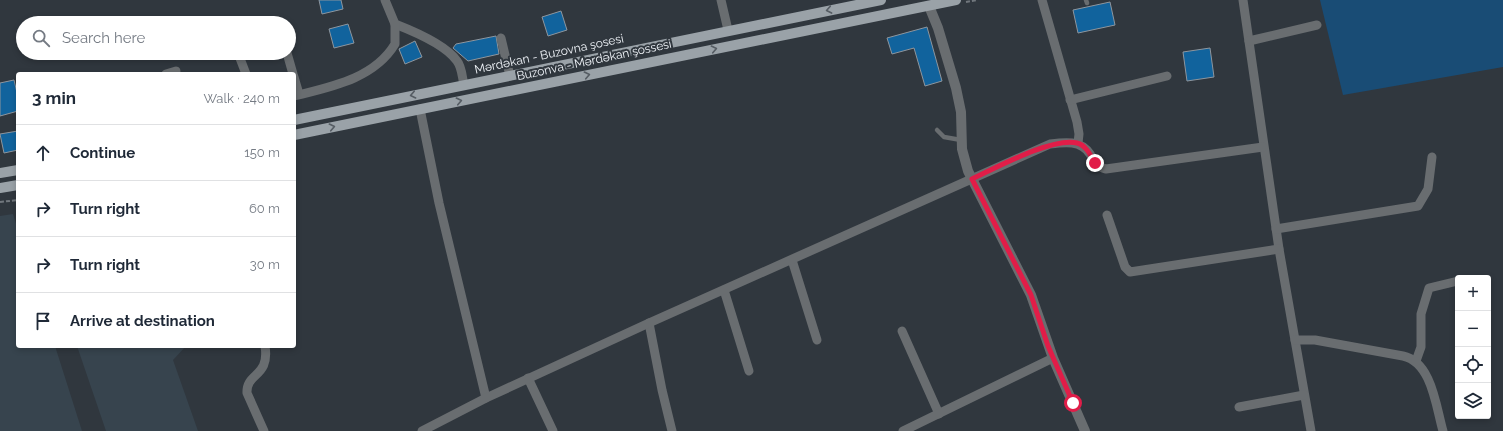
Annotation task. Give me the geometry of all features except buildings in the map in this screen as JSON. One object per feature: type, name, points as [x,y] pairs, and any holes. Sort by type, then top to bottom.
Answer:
[{"type":"main road","name":"Mərdəkan - Buzovna şosesi","points":[[296,120],[728,30],[881,0]]},
{"type":"main road","points":[[927,3],[956,0]]},
{"type":"main road","name":"Buzonva - Mərdəkan şossesi","points":[[296,135],[900,11],[927,3]]},
{"type":"main road","points":[[0,173],[16,170]]},
{"type":"main road","points":[[0,188],[16,186]]},
{"type":"street","points":[[296,95],[348,81],[373,67],[395,44],[395,24],[385,0]]},
{"type":"street","points":[[720,0],[728,30]]},
{"type":"street","points":[[1042,0],[1079,134],[1078,143]]},
{"type":"street","points":[[1243,0],[1263,147],[1279,249],[1311,431]]},
{"type":"street","points":[[927,3],[938,28],[956,88],[961,112],[961,140],[964,156],[972,179],[1031,295],[1053,358],[1085,431]]},
{"type":"street","points":[[395,24],[421,34],[452,55],[460,67],[464,85]]},
{"type":"street","points":[[1248,41],[1317,25]]},
{"type":"street","points":[[501,38],[510,76]]},
{"type":"street","points":[[241,60],[245,72]]},
{"type":"street","points":[[289,60],[292,72]]},
{"type":"street","points":[[1070,100],[1167,76]]},
{"type":"street","points":[[420,109],[439,203],[486,398]]},
{"type":"street","points":[[422,431],[528,378],[1050,144],[1064,142],[1078,143],[1089,153],[1095,163],[1106,169],[1263,147]]},
{"type":"street","points":[[1276,229],[1418,206],[1428,189],[1432,157]]},
{"type":"street","points":[[1108,215],[1125,268],[1130,272],[1279,249]]},
{"type":"street","points":[[792,260],[817,340]]},
{"type":"street","points":[[1416,361],[1421,347],[1421,314],[1430,288],[1455,282]]},
{"type":"street","points":[[724,290],[749,372]]},
{"type":"street","points":[[649,323],[662,390],[672,431]]},
{"type":"street","points":[[902,331],[939,414]]},
{"type":"street","points":[[1295,340],[1314,340],[1409,357],[1416,361],[1425,372],[1443,431]]},
{"type":"street","points":[[264,431],[247,393],[247,387],[264,367],[266,361],[265,348]]},
{"type":"street","points":[[903,431],[1053,358]]},
{"type":"street","points":[[528,378],[553,431]]},
{"type":"street","points":[[1238,407],[1304,395]]},
{"type":"lane","points":[[937,130],[944,137],[961,140]]},
{"type":"path","points":[[0,202],[16,200]]},
{"type":"shaded area","points":[[1320,0],[1503,0],[1503,67],[1343,95]]},
{"type":"shaded area","points":[[13,214],[16,224],[16,348],[56,348],[82,431],[0,431],[0,216]]},
{"type":"shaded area","points":[[78,348],[184,348],[173,360],[198,431],[106,431]]},
{"type":"route","points":[[1073,403],[1048,346],[1031,295],[972,179],[1050,144],[1064,142],[1078,143],[1089,153],[1095,163]]}]
